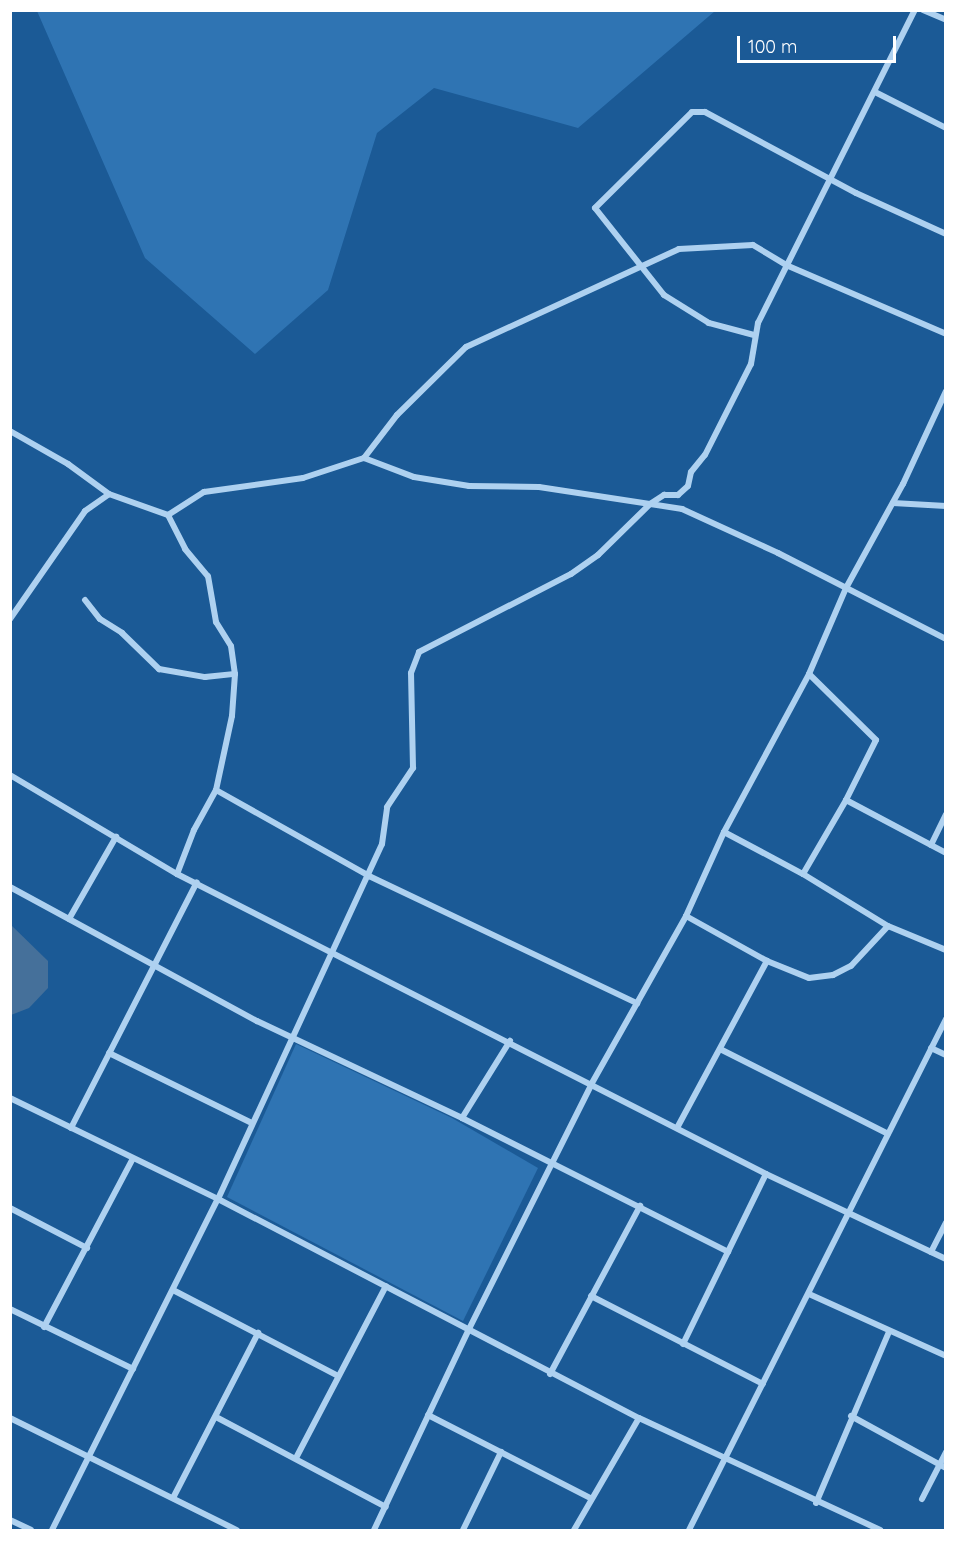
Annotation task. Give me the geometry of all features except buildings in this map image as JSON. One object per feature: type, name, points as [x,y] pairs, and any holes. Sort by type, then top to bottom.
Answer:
[{"type":"street","points":[[52,1530],[87,1456],[218,1199],[290,1037],[369,876],[382,844],[387,807],[412,768],[411,673],[419,652],[571,574],[598,555],[650,504],[664,495],[678,495],[688,486],[691,472],[705,455],[751,364],[754,335],[786,265],[915,10]]},
{"type":"street","points":[[922,10],[945,20]]},
{"type":"street","points":[[875,92],[945,128]]},
{"type":"street","points":[[754,335],[694,315],[664,295],[595,207],[697,110],[828,178],[945,234]]},
{"type":"street","points":[[168,515],[204,492],[303,478],[364,458],[397,415],[466,346],[679,249],[753,245],[786,265],[945,334]]},
{"type":"street","points":[[374,1530],[468,1331],[592,1083],[686,916],[724,832],[809,674],[846,588],[893,503],[945,391]]},
{"type":"street","points":[[10,431],[69,464],[109,494],[168,515],[185,549],[208,576],[216,622],[231,646],[235,674],[232,716],[216,790],[194,830],[177,874]]},
{"type":"street","points":[[364,458],[414,477],[469,486],[539,487],[682,509],[846,588],[945,639]]},
{"type":"street","points":[[10,619],[85,511],[109,494]]},
{"type":"street","points":[[893,503],[945,506]]},
{"type":"street","points":[[85,600],[100,619],[122,633],[159,669],[206,677],[235,674]]},
{"type":"street","points":[[803,874],[846,800],[876,740],[809,674]]},
{"type":"street","points":[[10,775],[177,874],[197,882],[510,1041],[766,1174],[945,1259]]},
{"type":"street","points":[[216,790],[369,876],[637,1003]]},
{"type":"street","points":[[846,800],[945,852]]},
{"type":"street","points":[[931,845],[945,814]]},
{"type":"street","points":[[724,832],[803,874],[888,926],[945,950]]},
{"type":"street","points":[[69,919],[117,837]]},
{"type":"street","points":[[71,1128],[152,965],[197,882]]},
{"type":"street","points":[[10,887],[290,1037],[462,1118],[728,1252]]},
{"type":"street","points":[[686,916],[767,961],[809,978],[833,975],[850,966],[888,926]]},
{"type":"street","points":[[678,1128],[767,961]]},
{"type":"street","points":[[689,1530],[945,1019]]},
{"type":"street","points":[[462,1118],[510,1041]]},
{"type":"street","points":[[931,1048],[945,1055]]},
{"type":"street","points":[[720,1049],[888,1134]]},
{"type":"street","points":[[109,1053],[252,1123]]},
{"type":"street","points":[[10,1098],[132,1160],[218,1199],[550,1374],[725,1461],[880,1530]]},
{"type":"street","points":[[44,1326],[132,1160]]},
{"type":"street","points":[[682,1344],[766,1174]]},
{"type":"street","points":[[550,1374],[640,1206]]},
{"type":"street","points":[[10,1208],[87,1248]]},
{"type":"street","points":[[931,1252],[945,1223]]},
{"type":"street","points":[[297,1458],[386,1286]]},
{"type":"street","points":[[173,1290],[338,1376]]},
{"type":"street","points":[[808,1294],[945,1356]]},
{"type":"street","points":[[591,1296],[763,1384]]},
{"type":"street","points":[[10,1309],[133,1369]]},
{"type":"street","points":[[816,1503],[851,1416],[889,1332]]},
{"type":"street","points":[[173,1498],[258,1333]]},
{"type":"street","points":[[428,1415],[590,1498]]},
{"type":"street","points":[[851,1416],[943,1466]]},
{"type":"street","points":[[216,1417],[386,1507]]},
{"type":"street","points":[[10,1418],[237,1530]]},
{"type":"street","points":[[574,1530],[590,1498],[639,1418]]},
{"type":"street","points":[[463,1530],[501,1452]]},
{"type":"street","points":[[922,1498],[943,1466],[945,1452]]},
{"type":"street","points":[[10,1520],[31,1530]]},
{"type":"shaded area","points":[[37,11],[715,11],[578,128],[434,88],[377,133],[328,290],[255,354],[145,258]]},
{"type":"shaded area","points":[[10,924],[48,961],[48,988],[29,1008],[11,1015]]},
{"type":"shaded area","points":[[296,1044],[452,1118],[538,1168],[463,1321],[227,1197]]}]
